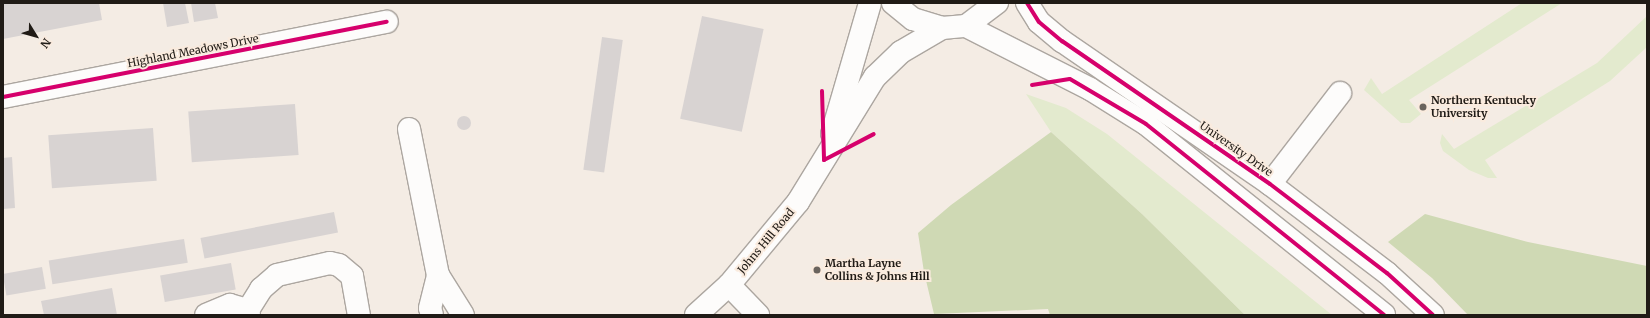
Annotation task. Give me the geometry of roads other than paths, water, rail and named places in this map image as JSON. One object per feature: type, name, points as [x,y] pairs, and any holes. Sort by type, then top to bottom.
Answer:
[{"type":"street","name":"Johns Hill Road","points":[[824,160],[870,3]]},
{"type":"street","points":[[893,3],[913,19],[942,28],[966,26],[1090,89],[1146,124],[1384,315]]},
{"type":"street","points":[[966,26],[997,3]]},
{"type":"street","name":"University Drive","points":[[1027,3],[1039,22],[1062,41],[1270,184],[1387,273],[1433,315]]},
{"type":"street","name":"Highland Meadows Drive","points":[[3,97],[387,22]]},
{"type":"street","name":"Johns Hill Road","points":[[696,315],[729,285],[798,202],[875,77],[901,52],[942,28]]},
{"type":"street","points":[[1270,184],[1340,93]]},
{"type":"street","points":[[409,129],[438,275],[463,315]]},
{"type":"street","points":[[206,315],[230,305],[248,312],[261,289],[277,275],[330,263],[339,265],[352,276],[359,315]]},
{"type":"street","points":[[432,315],[430,308],[438,275]]},
{"type":"street","points":[[729,285],[758,315]]},
{"type":"place","name":"Northern Kentucky University","points":[[1423,107]]},
{"type":"place","name":"Martha Layne Collins & Johns Hill","points":[[817,270]]}]
